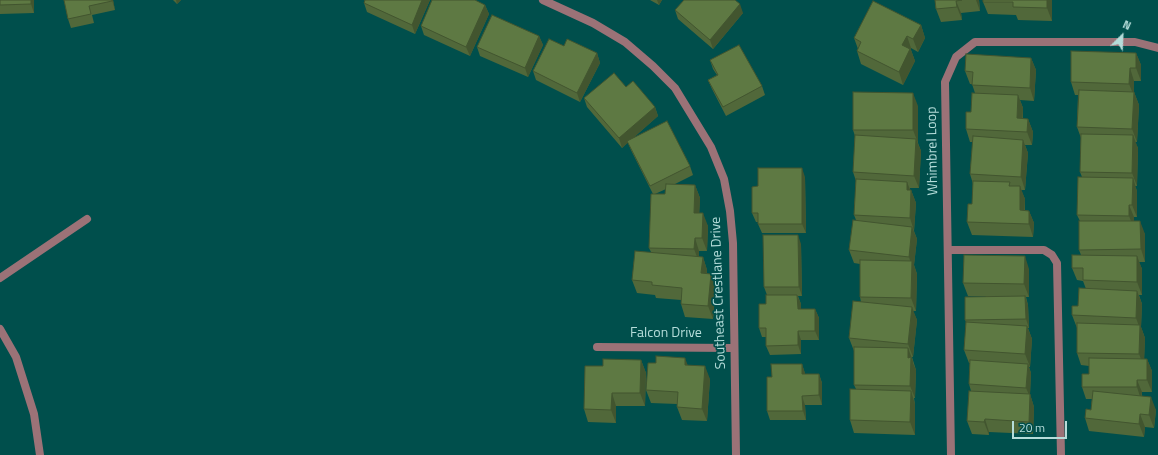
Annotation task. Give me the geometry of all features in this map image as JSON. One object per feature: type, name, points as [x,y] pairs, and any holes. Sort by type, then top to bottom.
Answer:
[{"type":"street","name":"Southeast Crestlane Drive","points":[[543,0],[593,23],[618,38],[653,66],[676,88],[711,147],[724,179],[730,211],[733,244],[733,348],[736,455]]},
{"type":"street","name":"Whimbrel Loop","points":[[951,455],[945,82],[956,57],[976,42],[1135,42],[1158,48]]},
{"type":"street","points":[[0,278],[87,219]]},
{"type":"street","points":[[948,250],[1044,250],[1052,255],[1057,263],[1061,455]]},
{"type":"street","points":[[0,329],[16,357],[34,414],[40,455]]},
{"type":"street","name":"Falcon Drive","points":[[598,347],[733,348]]},
{"type":"building","points":[[0,0],[31,0],[31,4],[0,5]]},
{"type":"building","points":[[64,0],[112,1],[89,6],[91,14],[68,19]]},
{"type":"building","points":[[365,0],[422,0],[412,25],[364,3]]},
{"type":"building","points":[[432,0],[475,0],[485,5],[466,47],[421,26]]},
{"type":"building","points":[[684,0],[735,0],[740,4],[710,40],[675,10]]},
{"type":"building","points":[[935,0],[962,0],[956,1],[957,7],[936,9]]},
{"type":"building","points":[[983,0],[1047,0],[1047,8],[1013,7],[1013,2],[983,2]]},
{"type":"building","points":[[873,1],[921,25],[913,39],[907,36],[902,45],[910,49],[899,72],[857,51],[861,42],[854,38]]},
{"type":"building","points":[[492,15],[539,36],[525,68],[477,47]]},
{"type":"building","points":[[549,39],[564,46],[567,39],[597,53],[577,93],[533,71]]},
{"type":"building","points":[[739,45],[762,86],[723,107],[708,80],[718,75],[710,60]]},
{"type":"building","points":[[1071,51],[1136,53],[1136,68],[1130,68],[1129,84],[1071,82]]},
{"type":"building","points":[[966,54],[1031,58],[1030,88],[972,85],[973,72],[965,71]]},
{"type":"building","points":[[614,73],[626,87],[633,81],[655,107],[619,138],[584,98]]},
{"type":"building","points":[[1079,90],[1134,92],[1132,129],[1077,127]]},
{"type":"building","points":[[853,92],[913,93],[913,130],[853,130]]},
{"type":"building","points":[[972,93],[1018,95],[1017,118],[1028,119],[1027,132],[966,129],[966,112],[971,112]]},
{"type":"building","points":[[667,121],[690,166],[650,186],[627,141]]},
{"type":"building","points":[[1081,134],[1133,135],[1132,173],[1080,172]]},
{"type":"building","points":[[855,135],[916,139],[914,176],[853,172]]},
{"type":"building","points":[[973,136],[1023,140],[1021,177],[970,174]]},
{"type":"building","points":[[758,168],[802,168],[802,224],[758,224],[758,213],[752,213],[752,187],[758,186]]},
{"type":"building","points":[[1078,177],[1133,178],[1132,205],[1129,205],[1129,216],[1077,215]]},
{"type":"building","points":[[856,179],[907,182],[907,190],[911,190],[910,218],[854,215]]},
{"type":"building","points":[[973,181],[1010,182],[1009,186],[1020,186],[1020,210],[1029,211],[1029,224],[967,222],[968,204],[972,204]]},
{"type":"building","points":[[666,184],[695,185],[694,213],[703,213],[702,238],[695,238],[694,249],[649,248],[651,194],[665,194]]},
{"type":"building","points":[[853,220],[912,227],[909,257],[849,250]]},
{"type":"building","points":[[1079,221],[1140,221],[1141,249],[1079,250]]},
{"type":"building","points":[[763,235],[798,235],[799,287],[764,287]]},
{"type":"building","points":[[635,251],[703,257],[701,273],[711,274],[708,306],[681,304],[682,288],[652,285],[652,282],[632,280]]},
{"type":"building","points":[[964,255],[1025,256],[1024,284],[963,283]]},
{"type":"building","points":[[1072,255],[1137,256],[1137,282],[1083,280],[1083,268],[1072,268]]},
{"type":"building","points":[[860,260],[912,261],[911,298],[860,297]]},
{"type":"building","points":[[1079,288],[1137,291],[1136,318],[1072,315],[1072,306],[1078,306]]},
{"type":"building","points":[[766,295],[797,295],[798,309],[815,309],[815,331],[798,331],[798,345],[766,346],[766,328],[759,328],[759,304],[766,304]]},
{"type":"building","points":[[1025,296],[1026,319],[965,320],[965,297]]},
{"type":"building","points":[[853,301],[912,307],[908,344],[849,338]]},
{"type":"building","points":[[966,322],[1027,326],[1025,354],[964,350]]},
{"type":"building","points":[[1077,323],[1140,325],[1139,354],[1077,353]]},
{"type":"building","points":[[854,347],[908,348],[908,358],[911,357],[910,386],[854,385]]},
{"type":"building","points":[[656,356],[685,358],[685,365],[705,366],[702,409],[677,407],[678,392],[646,390],[648,363],[656,363]]},
{"type":"building","points":[[1089,358],[1147,359],[1147,380],[1137,380],[1137,387],[1082,387],[1082,374],[1089,374]]},
{"type":"building","points":[[603,359],[641,360],[640,393],[612,393],[611,410],[584,409],[585,366],[603,366]]},
{"type":"building","points":[[970,360],[1028,364],[1026,388],[969,384]]},
{"type":"building","points":[[771,364],[802,364],[802,374],[819,374],[819,395],[802,396],[803,411],[767,411],[767,377],[772,377]]},
{"type":"building","points":[[850,389],[911,391],[910,422],[850,420]]},
{"type":"building","points":[[969,391],[1030,394],[1029,422],[985,419],[984,422],[967,421]]},
{"type":"building","points":[[1093,391],[1151,397],[1149,415],[1140,414],[1139,424],[1085,418],[1086,409],[1091,410]]}]
